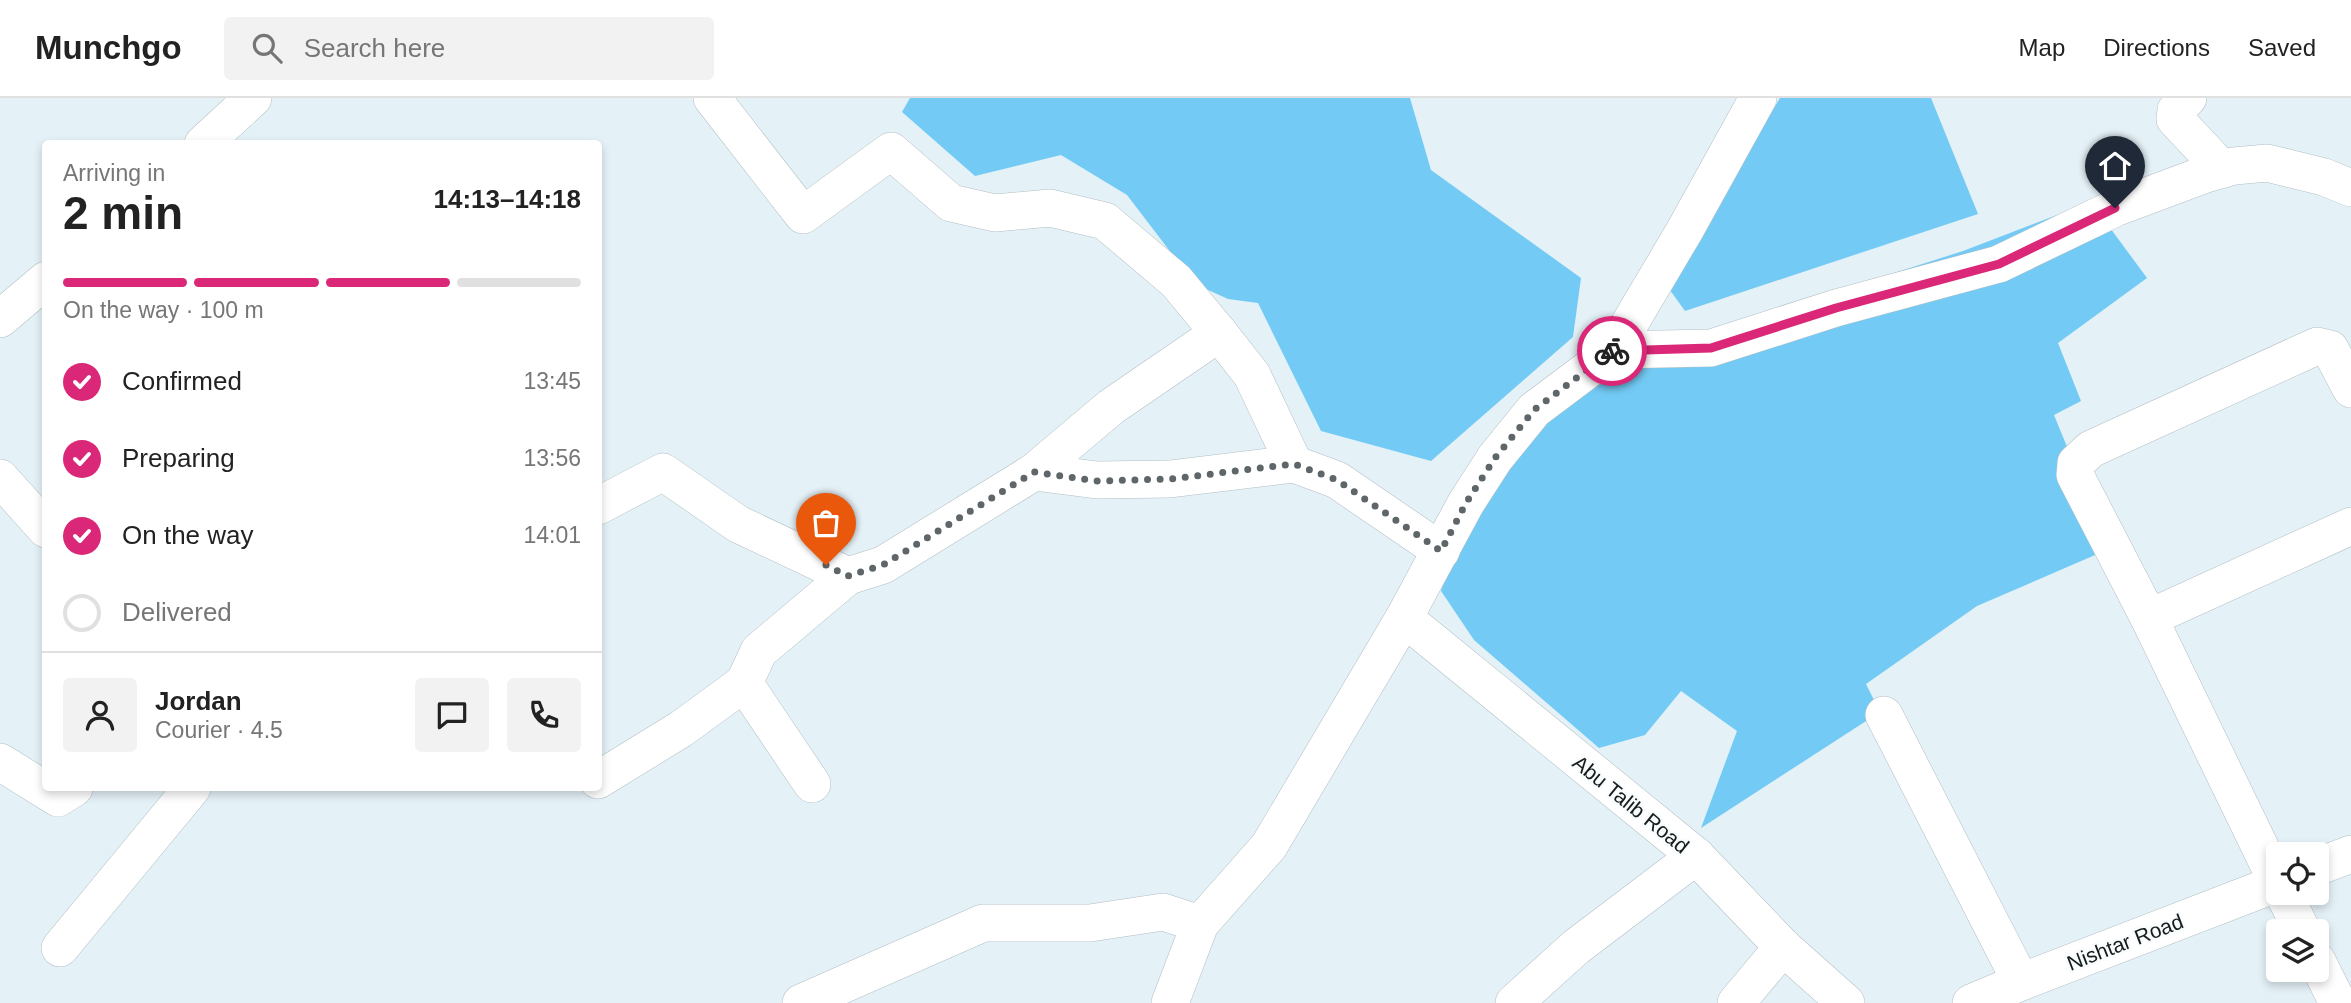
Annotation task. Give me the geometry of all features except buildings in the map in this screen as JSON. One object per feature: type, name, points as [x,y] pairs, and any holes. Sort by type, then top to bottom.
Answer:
[{"type":"street","points":[[207,140],[253,98]]},
{"type":"street","points":[[712,98],[803,215],[891,151],[951,203],[995,213],[1050,208],[1105,221],[1176,281],[1252,375],[1294,464]]},
{"type":"street","points":[[1170,1003],[1200,923],[1269,846],[1404,618],[1466,503],[1495,458],[1534,410],[1614,350],[1685,230],[1758,98]]},
{"type":"street","points":[[2188,98],[2176,110],[2175,119],[2222,169]]},
{"type":"street","points":[[1614,350],[1711,348],[1836,308],[1999,264],[2115,208],[2234,166],[2267,163],[2323,177],[2351,188]]},
{"type":"street","points":[[0,319],[42,283]]},
{"type":"street","points":[[602,778],[681,729],[744,683],[759,650],[848,576],[883,565],[1034,472],[1111,407],[1219,333]]},
{"type":"street","points":[[2266,858],[2149,618],[2075,475],[2076,463],[2091,449],[2317,346],[2330,349],[2351,389]]},
{"type":"street","points":[[1034,472],[1097,481],[1170,479],[1294,464],[1337,480],[1441,551]]},
{"type":"street","points":[[602,504],[663,472],[738,524],[848,576]]},
{"type":"street","points":[[1,482],[42,525]]},
{"type":"street","points":[[2149,618],[2351,526]]},
{"type":"street","name":"Abu Talib Road","points":[[1404,618],[1696,856],[1783,947],[1846,1003]]},
{"type":"street","points":[[744,683],[812,784]]},
{"type":"street","points":[[1884,715],[2021,982]]},
{"type":"street","points":[[0,762],[42,788]]},
{"type":"street","points":[[47,791],[58,798],[69,791]]},
{"type":"street","points":[[61,948],[190,791]]},
{"type":"street","points":[[2329,862],[2351,854]]},
{"type":"street","points":[[1514,1003],[1576,947],[1696,856]]},
{"type":"street","name":"Nishtar Road","points":[[1972,1003],[2266,888]]},
{"type":"street","points":[[801,1003],[983,923],[1090,923],[1163,912],[1200,923]]},
{"type":"street","points":[[1736,1003],[1783,947]]},
{"type":"street","points":[[2328,982],[2338,1003]]},
{"type":"shaded area","points":[[910,98],[1410,98],[1431,170],[1581,278],[1573,337],[1431,461],[1321,431],[1258,303],[1228,299],[1195,284],[1127,195],[1061,155],[975,176],[902,112]]},
{"type":"shaded area","points":[[1780,98],[1931,98],[1978,214],[1685,311],[1667,286]]},
{"type":"shaded area","points":[[2091,202],[2147,278],[2058,343],[2081,401],[2054,415],[2109,549],[1977,606],[1866,684],[1880,712],[1701,828],[1737,731],[1681,691],[1645,735],[1599,748],[1474,640],[1441,591],[1459,522],[1524,431],[1600,367],[1963,251]]},
{"type":"way so far","points":[[826,565],[848,576],[883,565],[1034,472],[1097,481],[1170,479],[1294,464],[1337,480],[1441,551],[1466,503],[1495,458],[1534,410],[1612,351]]},
{"type":"route","points":[[1612,351],[1711,348],[1836,308],[1999,264],[2115,208]]}]
